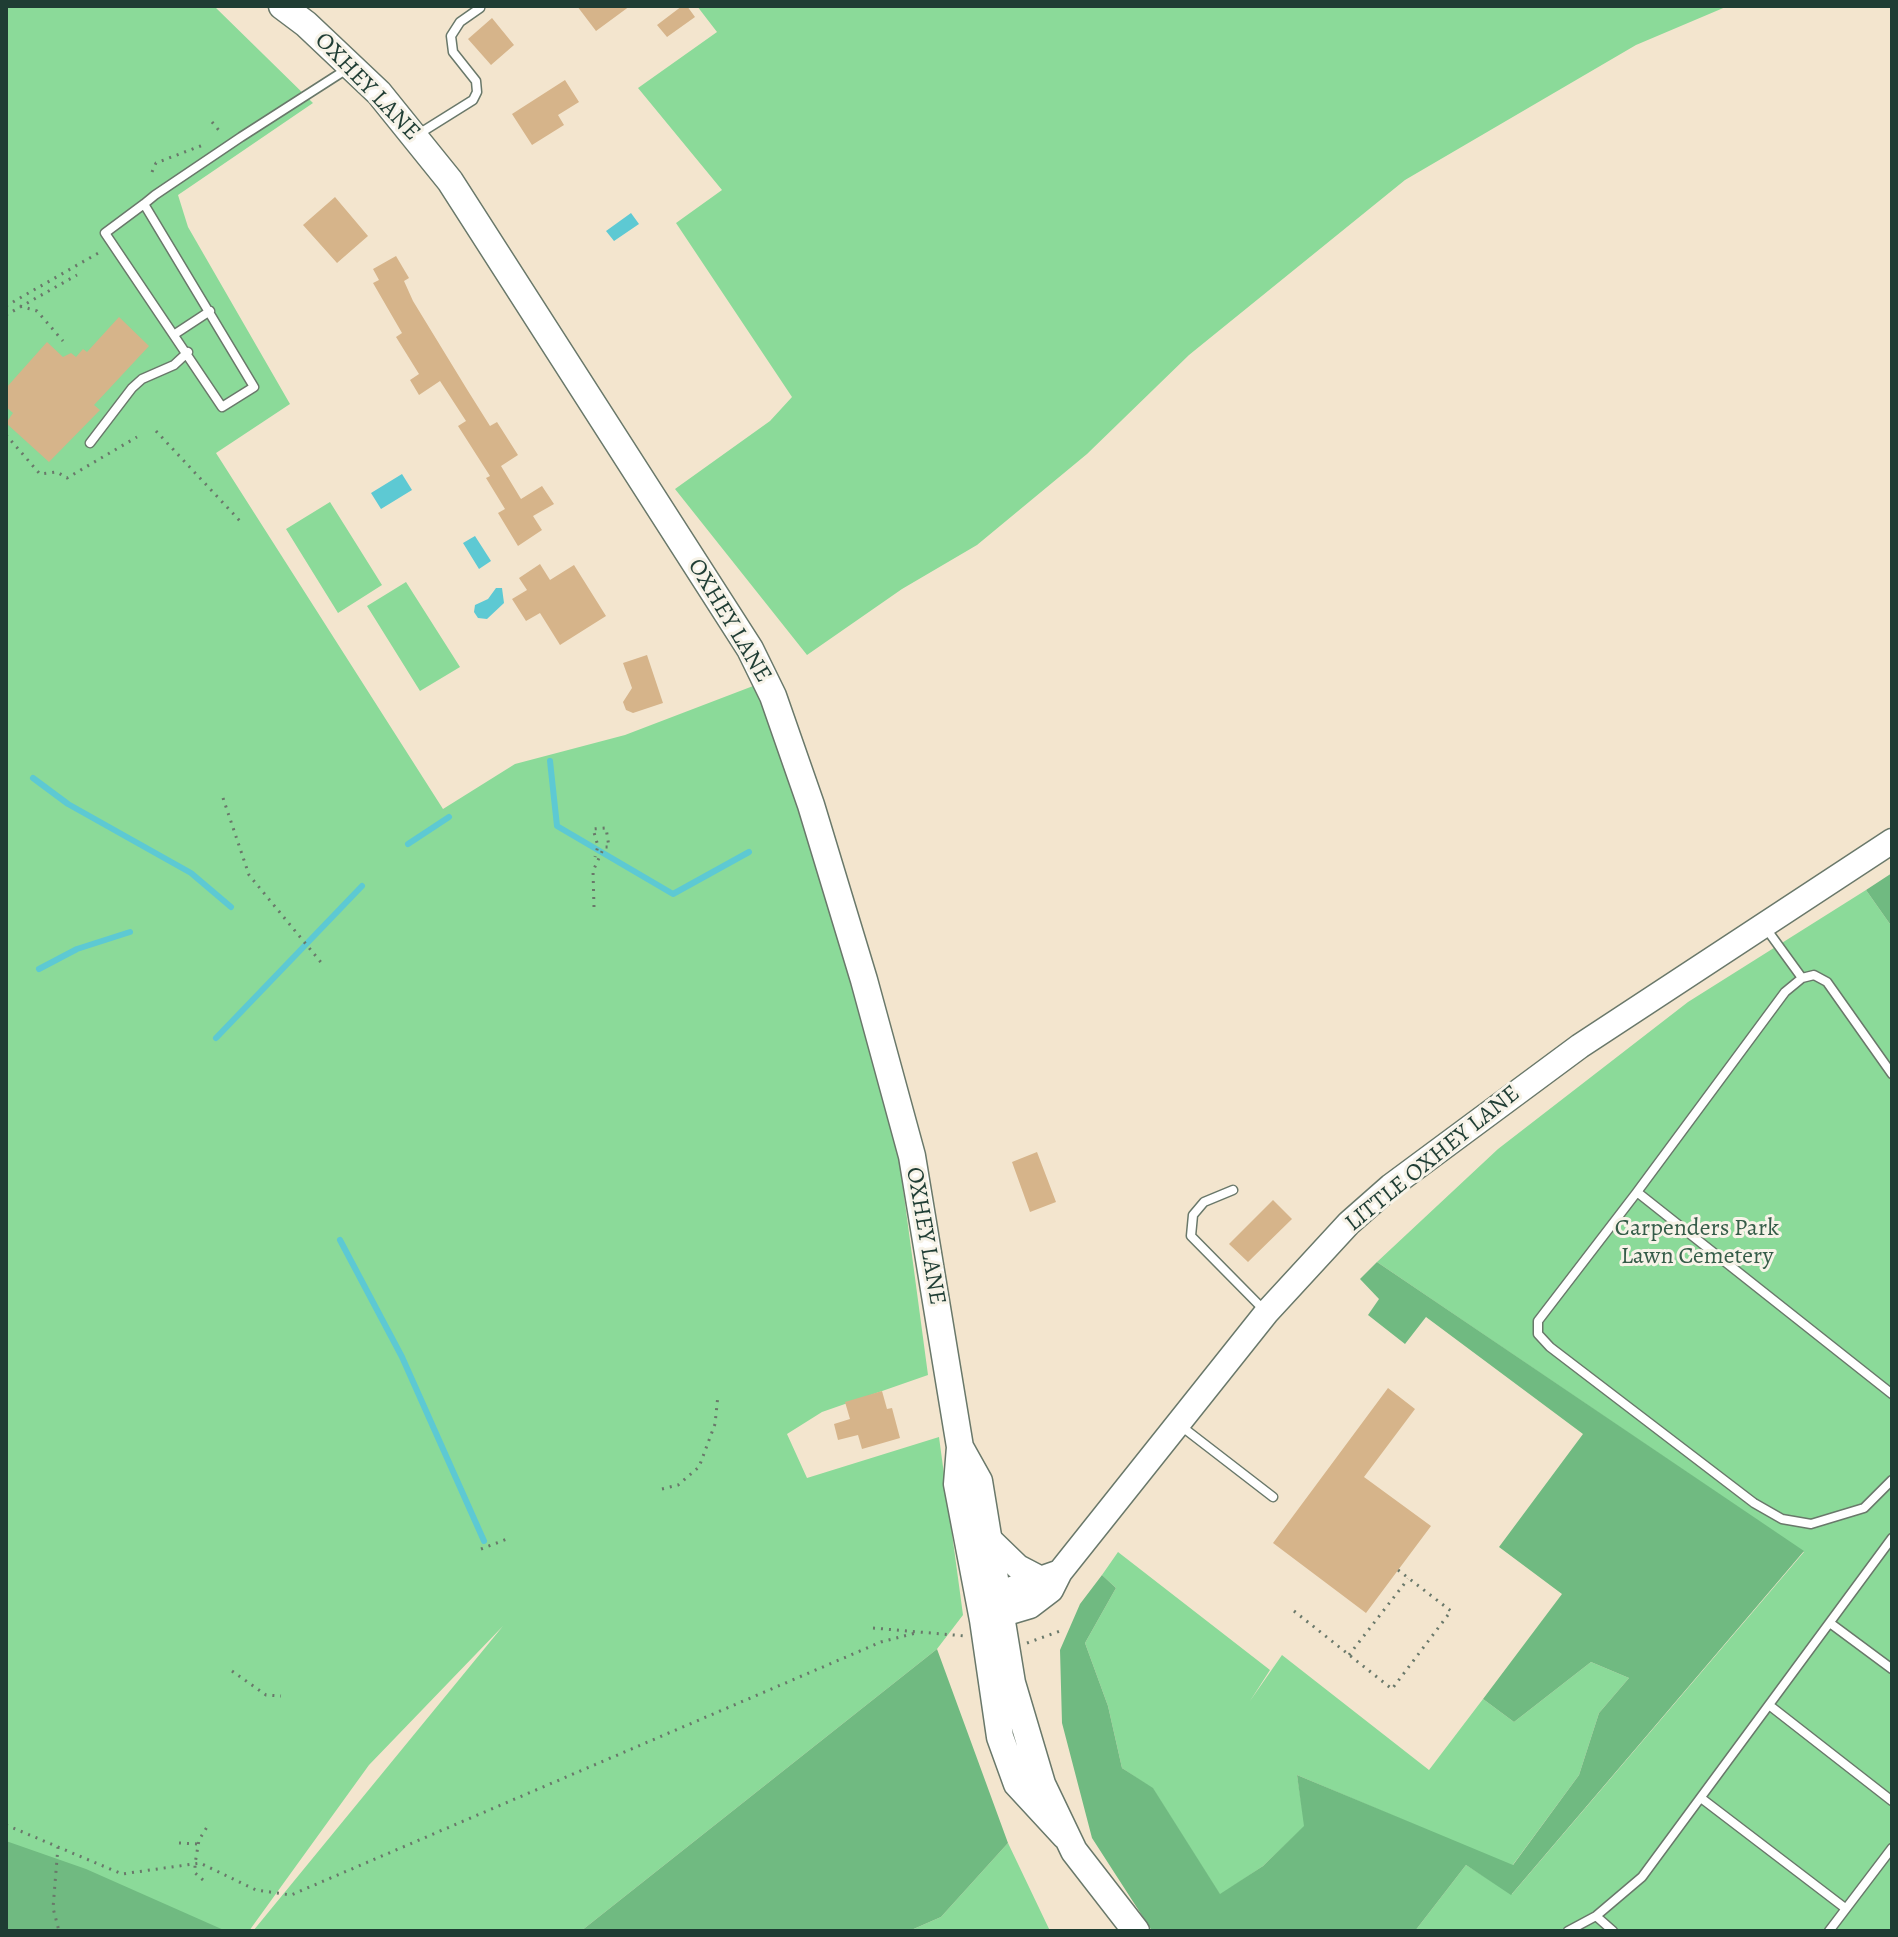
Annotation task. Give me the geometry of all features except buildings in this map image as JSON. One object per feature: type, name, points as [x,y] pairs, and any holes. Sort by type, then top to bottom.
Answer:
[{"type":"main road","name":"OXHEY LANE","points":[[282,6],[351,67],[416,136],[496,252],[733,622],[773,696],[811,805],[864,980],[912,1156],[960,1447],[957,1484],[986,1614],[1025,1735],[1065,1836],[1136,1931]]},
{"type":"main road","name":"LITTLE OXHEY LANE","points":[[1050,1576],[1267,1312],[1349,1223],[1424,1160],[1580,1046],[1762,923],[1892,841]]},
{"type":"main road","name":"OXHEY LANE","points":[[960,1447],[979,1481],[988,1538],[986,1614]]},
{"type":"main road","points":[[988,1538],[1018,1567],[1050,1576]]},
{"type":"main road","points":[[986,1614],[1050,1576]]},
{"type":"lane","points":[[416,136],[473,100],[477,92],[476,81],[453,52],[451,36],[460,22],[480,8]]},
{"type":"lane","points":[[144,204],[254,387],[222,407],[188,352],[105,233],[144,204],[351,67]]},
{"type":"lane","points":[[175,334],[210,311]]},
{"type":"lane","points":[[90,443],[132,388],[142,379],[174,365],[188,352]]},
{"type":"lane","points":[[1762,923],[1802,978]]},
{"type":"lane","points":[[1892,1074],[1827,982],[1814,975],[1802,978],[1785,992],[1538,1321],[1538,1334],[1544,1340],[1754,1503],[1782,1519],[1811,1524],[1864,1508],[1892,1480]]},
{"type":"lane","points":[[1233,1190],[1204,1202],[1193,1215],[1191,1236],[1267,1312]]},
{"type":"lane","points":[[1637,1192],[1892,1394]]},
{"type":"lane","points":[[1177,1423],[1273,1497]]},
{"type":"lane","points":[[1568,1931],[1596,1916],[1642,1877],[1892,1538]]},
{"type":"lane","points":[[1830,1623],[1892,1669]]},
{"type":"lane","points":[[1769,1705],[1892,1801]]},
{"type":"lane","points":[[1701,1798],[1845,1908]]},
{"type":"lane","points":[[1829,1931],[1892,1848]]},
{"type":"lane","points":[[1596,1916],[1613,1931]]},
{"type":"path","points":[[212,122],[219,128],[219,139]]},
{"type":"path","points":[[152,172],[156,163],[211,142]]},
{"type":"path","points":[[6,306],[104,250],[105,233]]},
{"type":"path","points":[[6,315],[77,275]]},
{"type":"path","points":[[33,310],[36,298]]},
{"type":"path","points":[[20,306],[33,310],[63,341]]},
{"type":"path","points":[[156,431],[240,521]]},
{"type":"path","points":[[6,435],[40,474],[57,472],[67,478],[137,437]]},
{"type":"path","points":[[192,479],[196,475]]},
{"type":"path","points":[[223,798],[249,875],[324,966]]},
{"type":"path","points":[[594,907],[593,871],[604,847],[609,847],[606,828],[593,829],[598,846],[595,857]]},
{"type":"path","points":[[662,1489],[678,1485],[699,1467],[715,1424],[718,1395]]},
{"type":"path","points":[[481,1549],[507,1539]]},
{"type":"path","points":[[1294,1611],[1392,1689],[1451,1611],[1398,1570]]},
{"type":"path","points":[[1349,1655],[1409,1579]]},
{"type":"path","points":[[6,1825],[122,1874],[200,1863],[256,1890],[291,1895],[881,1642],[986,1614]]},
{"type":"path","points":[[873,1628],[916,1633]]},
{"type":"path","points":[[1023,1645],[1060,1631]]},
{"type":"path","points":[[232,1671],[266,1695],[281,1696]]},
{"type":"path","points":[[203,1880],[195,1873],[195,1864],[198,1844],[207,1827]]},
{"type":"path","points":[[179,1843],[198,1844]]},
{"type":"path","points":[[58,1847],[53,1908],[59,1931]]},
{"type":"green space","points":[[6,6],[214,6],[313,103],[178,195],[188,227],[290,404],[216,453],[443,809],[515,764],[625,735],[761,683],[892,1106],[928,1375],[822,1412],[787,1434],[807,1478],[939,1437],[963,1615],[937,1649],[581,1931],[253,1931],[503,1626],[369,1765],[249,1931],[167,1931],[6,1852]]},
{"type":"green space","points":[[697,6],[1728,6],[1636,45],[1405,180],[1189,355],[1087,454],[977,545],[902,589],[807,655],[675,489],[770,421],[792,397],[676,223],[722,190],[638,88],[717,32]]},
{"type":"green space","points":[[330,502],[382,585],[338,613],[286,529]]},
{"type":"green space","points":[[406,582],[460,667],[420,691],[367,606]]},
{"type":"green space","points":[[1892,873],[1892,927],[1866,890]]},
{"type":"green space","name":"Carpenders Park Lawn Cemetery","points":[[1866,890],[1892,927],[1892,1931],[1415,1931],[1466,1865],[1512,1894],[1804,1552],[1377,1262],[1498,1149],[1688,1002]]},
{"type":"green space","points":[[1377,1262],[1804,1551],[1511,1895],[1466,1865],[1415,1931],[1152,1931],[1092,1838],[1062,1723],[1060,1650],[1080,1604],[1102,1575],[1116,1588],[1085,1643],[1108,1706],[1122,1768],[1153,1788],[1220,1894],[1263,1866],[1304,1826],[1297,1775],[1513,1865],[1579,1775],[1599,1713],[1629,1678],[1591,1662],[1514,1722],[1483,1699],[1562,1594],[1499,1547],[1583,1434],[1426,1317],[1405,1344],[1368,1315],[1379,1299],[1360,1279]]},
{"type":"green space","points":[[1118,1552],[1270,1670],[1250,1701],[1282,1655],[1429,1770],[1483,1699],[1514,1722],[1591,1662],[1629,1678],[1599,1713],[1579,1775],[1512,1866],[1297,1775],[1305,1826],[1263,1866],[1220,1895],[1153,1789],[1122,1768],[1108,1706],[1085,1643],[1116,1588],[1102,1575]]},
{"type":"green space","points":[[937,1649],[1008,1843],[941,1917],[909,1931],[581,1931]]},
{"type":"green space","points":[[6,1841],[86,1869],[226,1931],[6,1931]]},
{"type":"green space","points":[[1008,1843],[1050,1931],[909,1931],[941,1917]]},
{"type":"water","points":[[631,213],[639,224],[614,241],[606,231]]},
{"type":"water","points":[[402,474],[412,490],[381,509],[371,493]]},
{"type":"water","points":[[475,536],[491,561],[479,569],[463,543]]},
{"type":"water","points":[[496,588],[502,588],[504,603],[487,619],[478,618],[474,612],[475,605],[488,599]]},
{"type":"waterway","points":[[550,761],[557,826],[673,894],[749,852]]},
{"type":"waterway","points":[[33,778],[68,804],[191,873],[231,907]]},
{"type":"waterway","points":[[408,844],[449,817]]},
{"type":"waterway","points":[[216,1038],[362,886]]},
{"type":"waterway","points":[[39,969],[77,949],[130,932]]},
{"type":"waterway","points":[[340,1240],[402,1357],[484,1541]]}]
